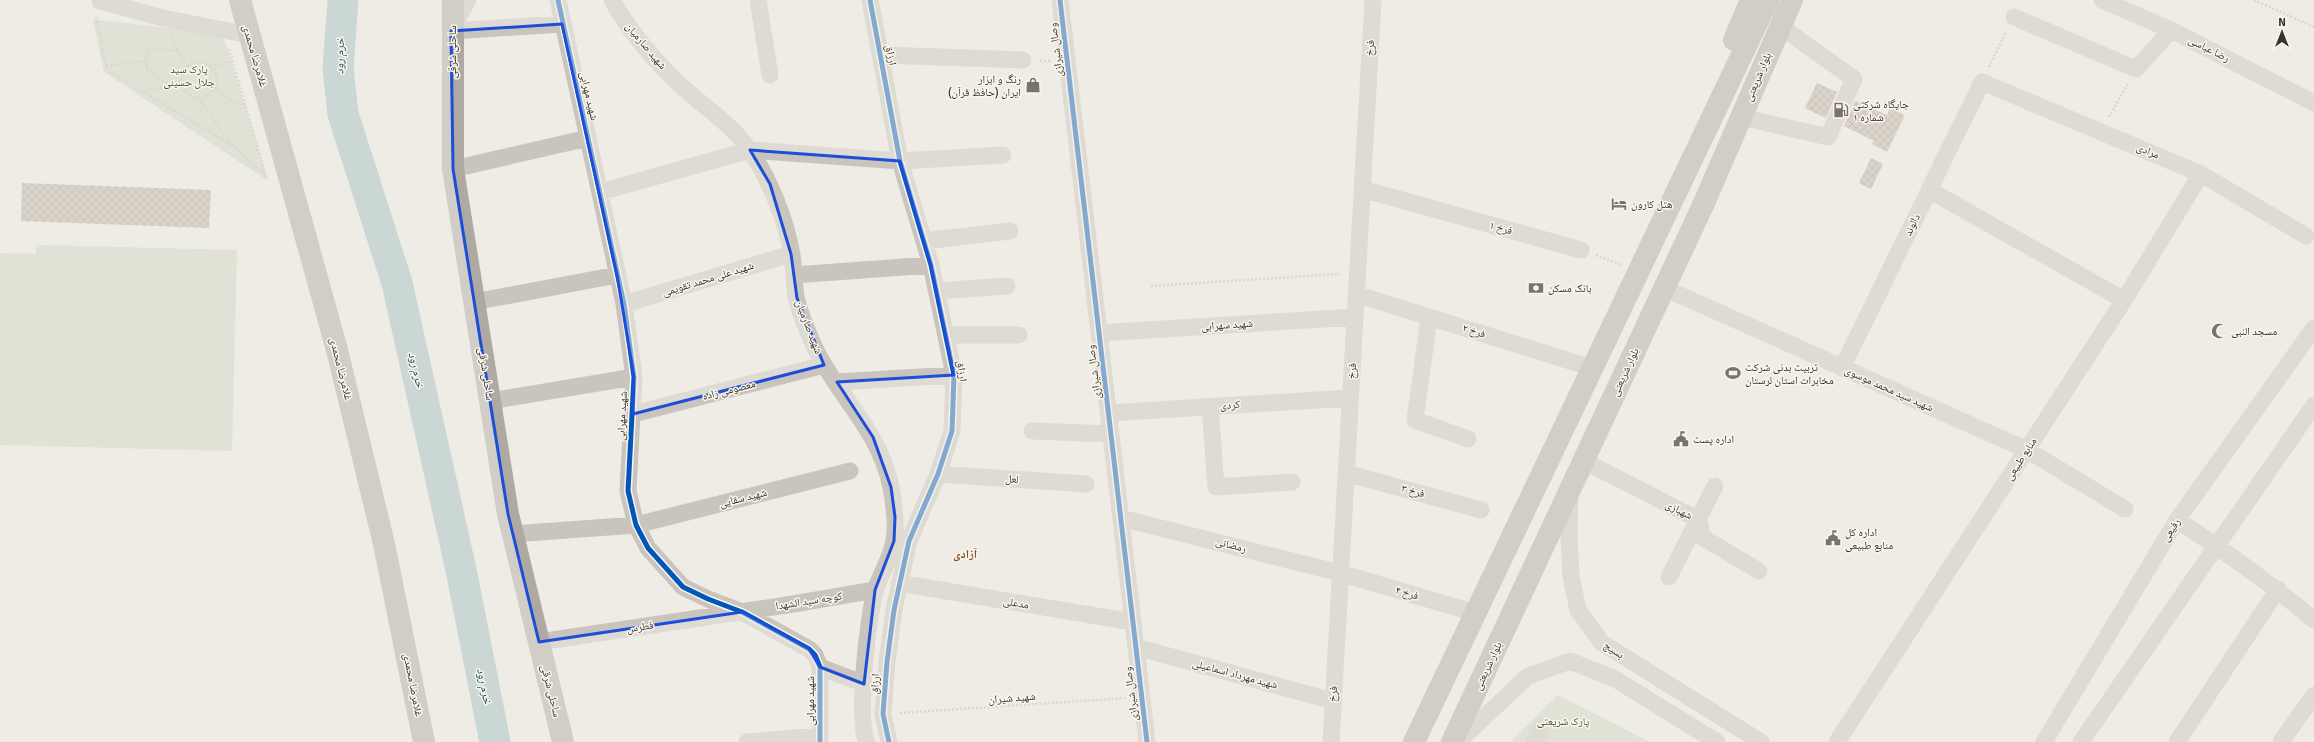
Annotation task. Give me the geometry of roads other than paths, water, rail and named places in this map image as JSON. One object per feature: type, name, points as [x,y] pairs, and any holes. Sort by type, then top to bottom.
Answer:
[{"type":"main road","points":[[230,0],[249,35]]},
{"type":"main road","name":"غلامرضا محمدی","points":[[240,0],[337,350],[384,544],[424,742]]},
{"type":"main road","name":"ساحلی شرقی","points":[[453,0],[453,169],[508,514],[563,742]]},
{"type":"main road","points":[[1714,113],[1728,53],[1750,0]]},
{"type":"main road","name":"بلوار شریعتی","points":[[1414,742],[1474,613],[1768,0]]},
{"type":"main road","name":"بلوار شریعتی","points":[[1452,742],[1664,288],[1788,10]]},
{"type":"street","points":[[452,31],[468,0]]},
{"type":"street","name":"شهید مهرابی","points":[[558,0],[624,304],[634,377],[628,491],[636,524],[648,548],[683,587],[708,599],[742,612],[809,649],[815,655],[820,667],[820,739]]},
{"type":"street","name":"شهید صارمیان","points":[[612,0],[623,19],[671,77],[739,136],[750,150],[770,184],[791,254],[797,298],[815,347],[824,365],[873,437],[891,487],[895,517],[894,541],[875,590],[864,684],[864,736],[867,742]]},
{"type":"street","points":[[758,0],[770,75]]},
{"type":"street","name":"ارزاق","points":[[870,0],[900,161],[931,265],[954,375],[952,431],[938,474],[908,541],[900,583],[887,662],[883,714],[889,742]]},
{"type":"street","name":"وصال شیرازی","points":[[1060,0],[1147,742]]},
{"type":"street","name":"فرخ","points":[[1331,742],[1373,0]]},
{"type":"street","name":"رضا عباسی","points":[[2102,0],[2172,30],[2314,103]]},
{"type":"street","points":[[100,1],[163,18],[249,35]]},
{"type":"street","points":[[1741,117],[1828,137],[1854,79],[1788,10]]},
{"type":"street","points":[[2014,17],[2136,69],[2172,30]]},
{"type":"street","points":[[452,31],[562,24]]},
{"type":"street","points":[[881,55],[1023,60]]},
{"type":"street","name":"مرادی","points":[[1982,82],[2201,174],[2306,236]]},
{"type":"street","name":"دالوند","points":[[1842,368],[1982,82]]},
{"type":"street","points":[[453,169],[588,138]]},
{"type":"street","points":[[600,192],[750,150],[900,161],[1003,155]]},
{"type":"street","name":"منابع طبیعی","points":[[1837,742],[2124,300],[2201,174]]},
{"type":"street","name":"فرخ ۱","points":[[1362,189],[1581,250]]},
{"type":"street","points":[[1929,190],[2124,300]]},
{"type":"street","points":[[924,241],[1010,231]]},
{"type":"street","name":"شهید علی محمد تقویمی","points":[[624,304],[791,254]]},
{"type":"street","points":[[794,275],[931,265]]},
{"type":"street","points":[[474,302],[617,275]]},
{"type":"street","points":[[937,291],[1007,286]]},
{"type":"street","name":"شهید سید محمد موسوی","points":[[1664,288],[2027,450],[2125,508]]},
{"type":"street","name":"فرخ ۲","points":[[1356,294],[1592,368]]},
{"type":"street","name":"شهید سهرابی","points":[[1099,333],[1355,317]]},
{"type":"street","points":[[1429,318],[1414,420],[1468,439]]},
{"type":"street","name":"رفیعی","points":[[2044,742],[2177,520],[2314,328]]},
{"type":"street","points":[[946,335],[1019,335]]},
{"type":"street","name":"معصومی زاده","points":[[633,414],[824,365]]},
{"type":"street","points":[[837,382],[954,375]]},
{"type":"street","points":[[490,401],[634,377]]},
{"type":"street","name":"کردی","points":[[1109,413],[1350,398]]},
{"type":"street","points":[[2081,742],[2314,405]]},
{"type":"street","points":[[1210,406],[1216,487],[1292,482]]},
{"type":"street","points":[[1032,431],[1111,434]]},
{"type":"street","name":"شهبازی","points":[[1584,461],[1699,520],[1702,537],[1759,571]]},
{"type":"street","name":"شهید سقایی","points":[[513,534],[636,524],[850,471]]},
{"type":"street","name":"فرخ ۳","points":[[1346,473],[1481,510]]},
{"type":"street","name":"لعل","points":[[938,474],[1086,484]]},
{"type":"street","points":[[1669,577],[1716,486]]},
{"type":"street","name":"بسیج","points":[[1570,491],[1569,538],[1571,576],[1578,610],[1602,643],[1761,742]]},
{"type":"street","name":"رمضانی","points":[[1121,518],[1340,573]]},
{"type":"street","points":[[2177,520],[2216,545],[2278,589],[2314,620]]},
{"type":"street","name":"فرخ ۴","points":[[1340,573],[1474,613]]},
{"type":"street","name":"مدعلی","points":[[900,583],[1133,622]]},
{"type":"street","points":[[2177,742],[2278,589]]},
{"type":"street","name":"کوچه سید الشهدا","points":[[742,612],[875,590]]},
{"type":"street","name":"فطرس","points":[[539,642],[742,612]]},
{"type":"street","name":"شهید مهرداد اسماعیلی","points":[[1136,647],[1333,701]]},
{"type":"street","points":[[1458,742],[1528,676],[1570,661],[1614,679],[1717,742]]},
{"type":"street","points":[[820,667],[864,684]]},
{"type":"street","points":[[2281,742],[2314,695]]},
{"type":"street","points":[[1534,742],[1542,727]]},
{"type":"street","points":[[747,742],[820,739]]},
{"type":"waterway","name":"خرم رود","points":[[343,0],[338,68],[343,114],[397,283],[461,570],[495,742]]},
{"type":"place","name":"رنگ و ابزار ایران (حافظ قرآن)","points":[[1033,85]]},
{"type":"place","name":"جایگاه شرکتی شماره ۱","points":[[1841,110]]},
{"type":"place","name":"هتل کارون","points":[[1619,204]]},
{"type":"place","name":"بانک مسکن","points":[[1536,288]]},
{"type":"place","name":"مسجد النبی","points":[[2219,331]]},
{"type":"place","name":"تربیت بدنی شرکت مخابرات استان لرستان","points":[[1733,373]]},
{"type":"place","name":"اداره پست","points":[[1681,439]]},
{"type":"place","name":"اداره کل منابع طبیعی","points":[[1833,538]]},
{"type":"district","name":"آزادی","points":[[965,554]]},
{"type":"park label","name":"پارک سید جلال حسینی","points":[[189,75]]},
{"type":"park label","name":"پارک شریعتی","points":[[1563,721]]}]
